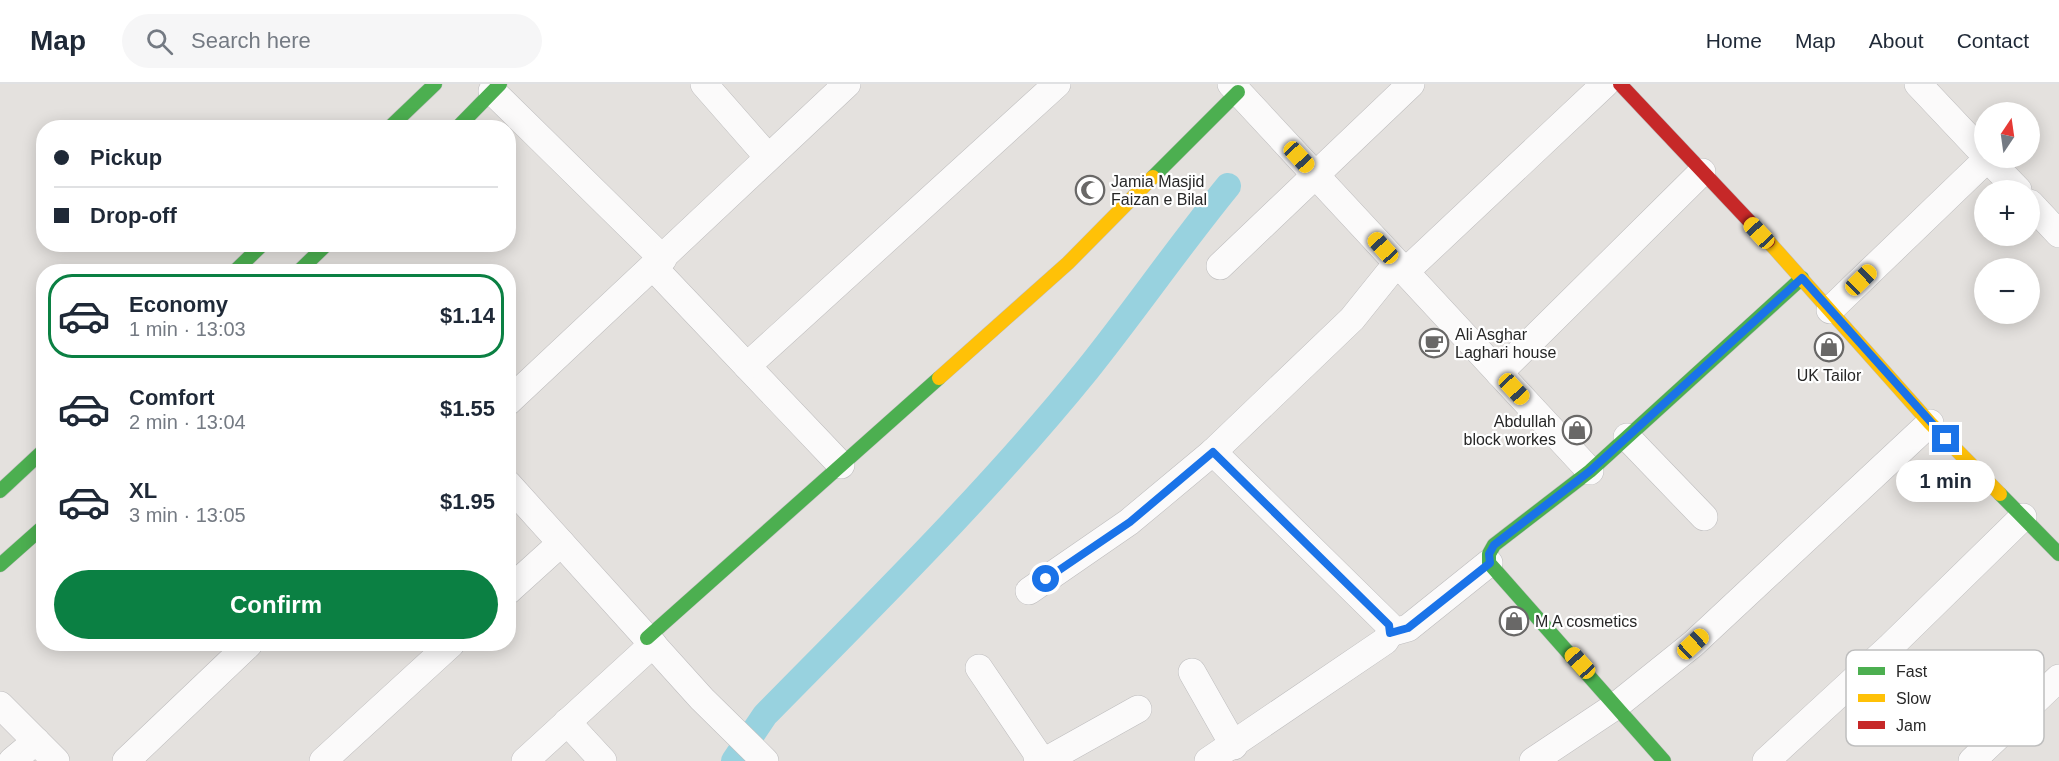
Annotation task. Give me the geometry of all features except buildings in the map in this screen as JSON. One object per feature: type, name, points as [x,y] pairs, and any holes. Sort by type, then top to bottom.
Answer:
[{"type":"street","points":[[397,120],[435,84]]},
{"type":"street","points":[[704,84],[768,158]]},
{"type":"street","points":[[516,395],[659,263],[847,84]]},
{"type":"street","points":[[747,366],[1057,84]]},
{"type":"street","points":[[1220,266],[1412,84]]},
{"type":"street","points":[[1029,591],[1130,522],[1213,452],[1352,319],[1401,267],[1605,84]]},
{"type":"street","points":[[1620,84],[1802,278],[1930,423],[2059,555]]},
{"type":"street","points":[[1918,84],[1974,143]]},
{"type":"street","points":[[465,120],[496,88],[659,263],[747,366],[841,465]]},
{"type":"street","points":[[525,761],[650,641],[841,465],[1068,263],[1235,88],[1590,471]]},
{"type":"street","points":[[1830,310],[1976,168]]},
{"type":"street","points":[[1997,168],[2009,180]]},
{"type":"street","points":[[1499,373],[1702,172]]},
{"type":"street","points":[[2043,206],[2059,234]]},
{"type":"street","points":[[242,264],[255,252]]},
{"type":"street","points":[[309,264],[320,252]]},
{"type":"street","points":[[1664,761],[1490,563],[1489,554],[1494,545],[1590,471],[1802,278]]},
{"type":"street","points":[[1533,761],[1617,705],[1693,644],[1930,423]]},
{"type":"street","points":[[1628,437],[1704,517]]},
{"type":"street","points":[[1208,761],[1234,746],[1385,641],[1390,633],[1389,625],[1213,452]]},
{"type":"street","points":[[0,491],[36,457]]},
{"type":"street","points":[[516,493],[755,753]]},
{"type":"street","points":[[1887,650],[2023,518]]},
{"type":"street","points":[[0,565],[36,533]]},
{"type":"street","points":[[516,584],[561,543]]},
{"type":"street","points":[[1390,633],[1408,628],[1490,563]]},
{"type":"street","points":[[126,761],[242,651]]},
{"type":"street","points":[[323,761],[443,651]]},
{"type":"street","points":[[979,668],[1036,752],[1038,761]]},
{"type":"street","points":[[1192,672],[1234,746]]},
{"type":"street","points":[[2044,692],[2059,678]]},
{"type":"street","points":[[1766,761],[1846,687]]},
{"type":"street","points":[[0,705],[56,761]]},
{"type":"street","points":[[1045,761],[1138,709]]},
{"type":"street","points":[[567,722],[603,761]]},
{"type":"street","points":[[12,761],[36,741]]},
{"type":"street","points":[[1972,761],[1988,746]]},
{"type":"waterway","points":[[734,761],[765,715],[971,503],[1049,415],[1105,347],[1228,186]]},
{"type":"traffic: fast","points":[[397,120],[435,84]]},
{"type":"traffic: fast","points":[[465,120],[500,84]]},
{"type":"traffic: fast","points":[[1153,177],[1238,92]]},
{"type":"traffic: fast","points":[[242,264],[255,252]]},
{"type":"traffic: fast","points":[[306,264],[319,252]]},
{"type":"traffic: fast","points":[[1664,761],[1489,563],[1489,554],[1494,545],[1590,471],[1802,278]]},
{"type":"traffic: fast","points":[[647,638],[939,378]]},
{"type":"traffic: fast","points":[[0,491],[36,457]]},
{"type":"traffic: fast","points":[[2000,494],[2059,554]]},
{"type":"traffic: fast","points":[[0,565],[36,533]]},
{"type":"traffic: slow","points":[[939,378],[1068,263],[1153,177]]},
{"type":"traffic: slow","points":[[1768,241],[1930,423],[2000,494]]},
{"type":"traffic: jam","points":[[1620,84],[1768,241]]},
{"type":"place","name":"Jamia Masjid Faizan e Bilal","points":[[1090,190]]},
{"type":"place","name":"Ali Asghar Laghari house","points":[[1434,343]]},
{"type":"place","name":"UK Tailor","points":[[1829,347]]},
{"type":"place","name":"Abdullah block workes","points":[[1577,430]]},
{"type":"place","name":"M A cosmetics","points":[[1514,621]]},
{"type":"route","points":[[1046,579],[1130,522],[1213,452],[1389,625],[1390,633],[1408,628],[1490,563],[1489,554],[1494,545],[1590,471],[1802,278],[1946,439]]}]
